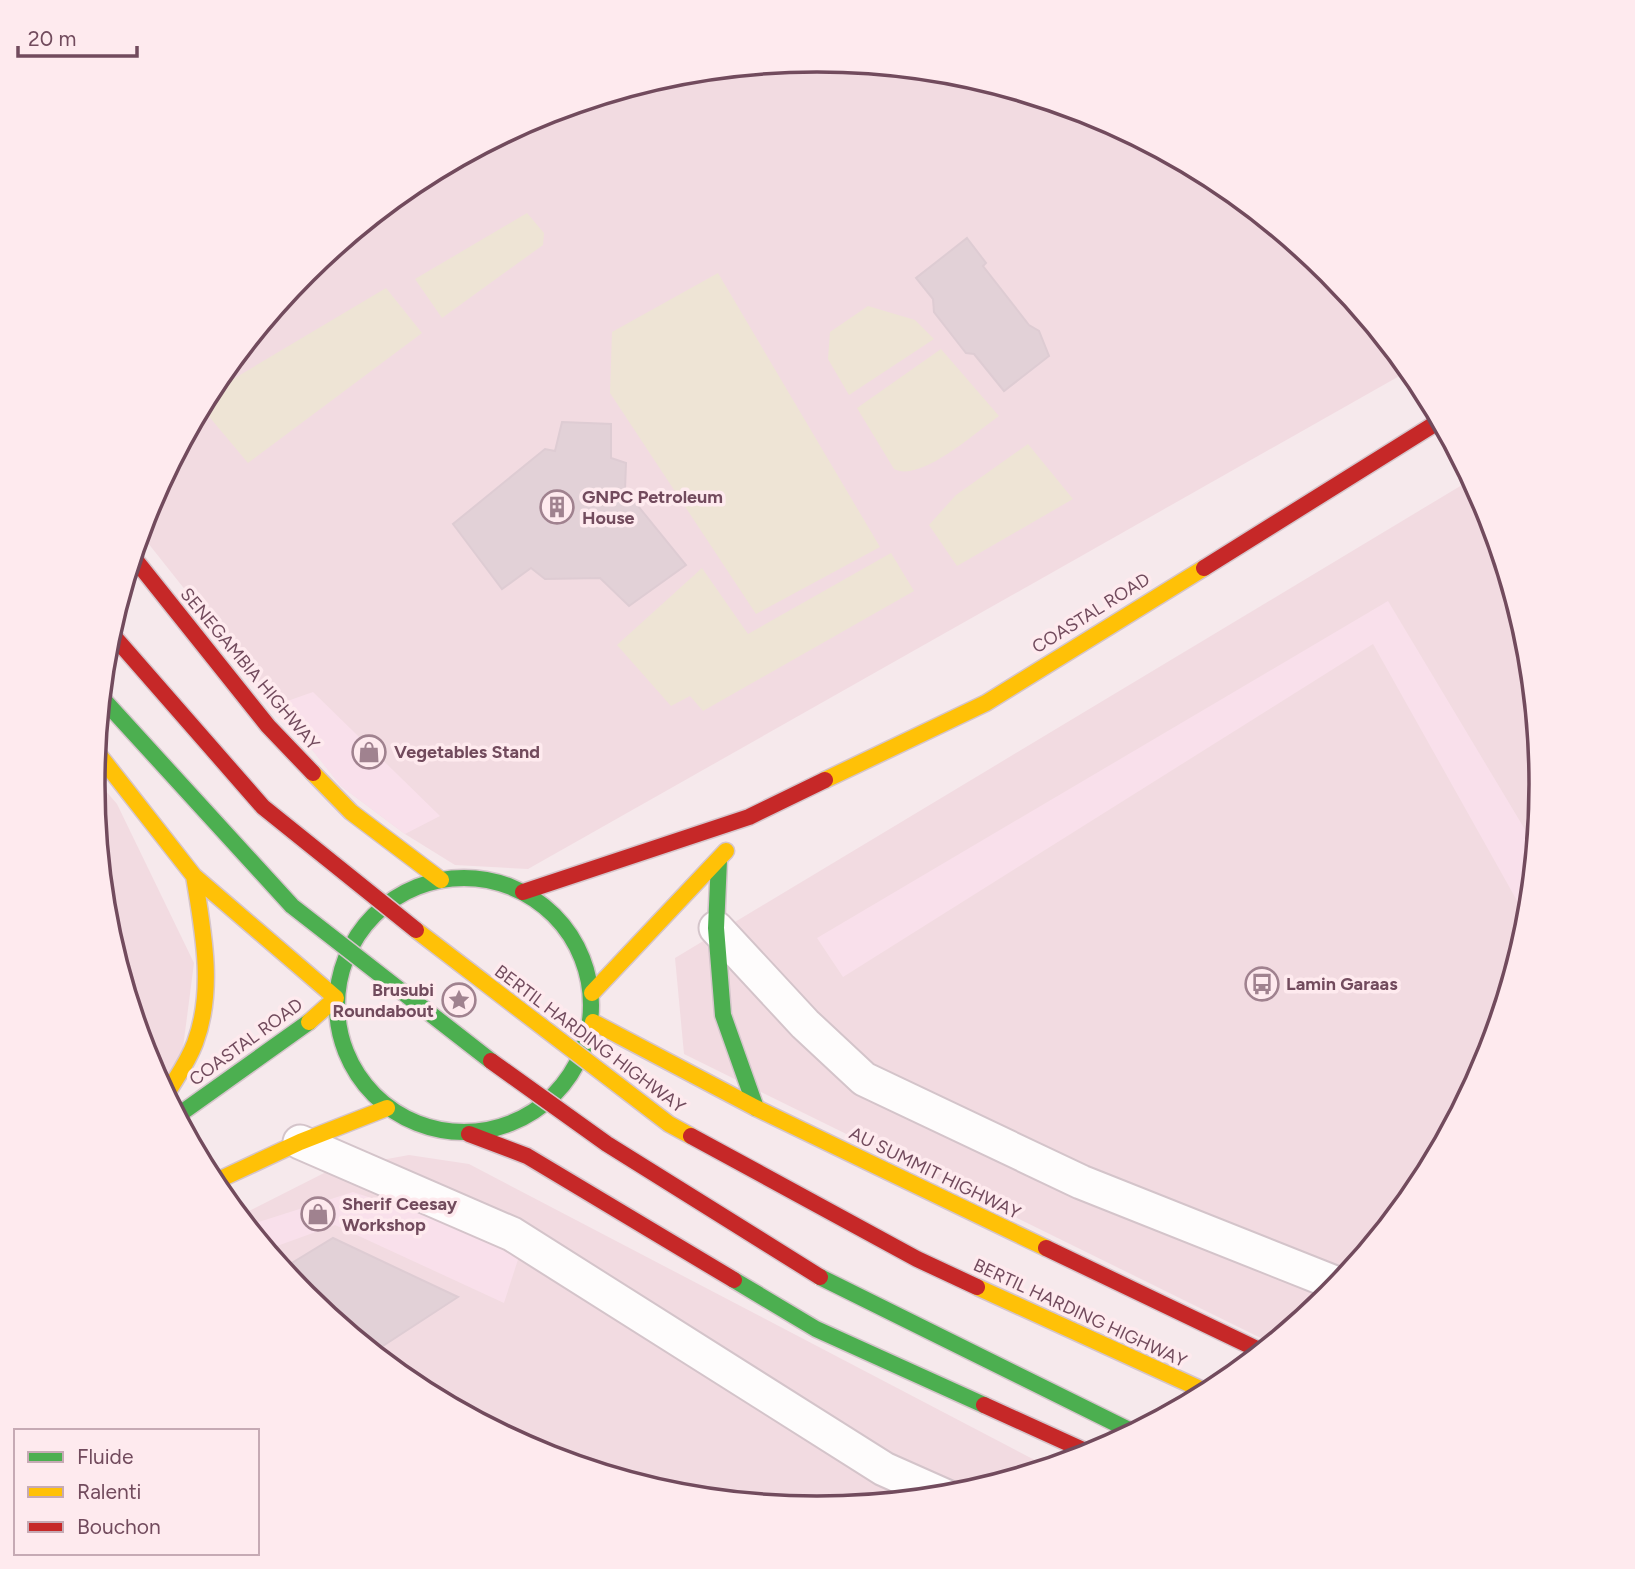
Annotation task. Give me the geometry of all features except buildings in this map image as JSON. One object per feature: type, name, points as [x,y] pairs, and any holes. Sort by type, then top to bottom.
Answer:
[{"type":"main road","name":"COASTAL ROAD","points":[[523,892],[749,817],[986,703],[1433,424]]},
{"type":"main road","name":"SENEGAMBIA HIGHWAY","points":[[140,565],[268,726],[351,811],[441,880]]},
{"type":"main road","name":"BERTIL HARDING HIGHWAY","points":[[119,642],[263,807],[456,961],[669,1124],[917,1259],[1196,1388]]},
{"type":"main road","points":[[109,705],[292,906],[510,1076],[607,1144],[806,1270],[1124,1428]]},
{"type":"main road","points":[[105,763],[194,876],[336,998]]},
{"type":"main road","name":"COASTAL ROAD","points":[[592,993],[719,860],[749,817]]},
{"type":"main road","points":[[719,860],[716,928],[723,1015],[756,1108]]},
{"type":"main road","points":[[172,1086],[196,1040],[207,985],[207,962],[194,876]]},
{"type":"main road","points":[[467,1133],[509,1126],[545,1105],[573,1073],[593,1022],[592,993],[581,952],[557,917],[523,892],[483,879],[441,880],[401,894],[368,921],[346,957],[336,998],[340,1040],[358,1077],[387,1108],[425,1127],[467,1133],[527,1156],[816,1329],[1078,1448]]},
{"type":"main road","name":"COASTAL ROAD","points":[[184,1111],[304,1026],[336,998]]},
{"type":"main road","name":"AU SUMMIT HIGHWAY","points":[[593,1022],[756,1108],[1254,1348]]},
{"type":"main road","points":[[223,1178],[300,1142],[387,1108]]},
{"type":"street","points":[[716,928],[805,1024],[864,1079],[1081,1182],[1328,1280]]},
{"type":"street","points":[[300,1142],[512,1234],[884,1468],[928,1488]]},
{"type":"shaded area","points":[[771,73],[864,73],[957,85],[1002,96],[1090,126],[1133,145],[1213,192],[1251,219],[1321,281],[1353,315],[1400,375],[528,869],[455,865],[405,834],[341,786],[148,543],[178,469],[200,428],[252,351],[314,281],[384,219],[422,192],[502,145],[545,126],[633,96],[678,85]]},
{"type":"shaded area","points":[[527,213],[544,233],[543,245],[442,318],[415,279]]},
{"type":"shaded area","points":[[718,273],[880,547],[756,614],[610,393],[612,332]]},
{"type":"shaded area","points":[[386,288],[422,333],[248,463],[208,415],[231,380]]},
{"type":"shaded area","points":[[868,306],[915,320],[934,339],[849,395],[828,359],[830,332]]},
{"type":"shaded area","points":[[941,349],[999,416],[933,463],[905,471],[894,469],[857,408]]},
{"type":"shaded area","points":[[1028,444],[1073,499],[957,566],[929,525],[956,495]]},
{"type":"shaded area","points":[[1464,484],[1492,555],[1506,600],[1524,691],[1529,738],[1529,831],[1517,924],[1506,969],[1476,1057],[1435,1141],[1383,1218],[1353,1254],[1321,1288],[1264,1339],[684,1054],[675,958]]},
{"type":"shaded area","points":[[891,553],[914,591],[703,711],[690,696],[671,706],[617,645],[702,568],[748,634]]},
{"type":"shaded area","points":[[1388,601],[1529,836],[1520,906],[1373,644],[843,977],[817,938]]},
{"type":"shaded area","points":[[313,692],[440,816],[405,834],[341,786],[276,705]]},
{"type":"shaded area","points":[[105,790],[117,804],[194,963],[181,1063],[167,1074],[129,969],[111,878]]},
{"type":"shaded area","points":[[409,1155],[469,1164],[1038,1462],[957,1484],[911,1491],[864,1496],[771,1496],[678,1484],[633,1473],[545,1443],[461,1402],[384,1350],[314,1288],[248,1212],[332,1169]]},
{"type":"shaded area","points":[[353,1192],[522,1247],[504,1303],[335,1225],[276,1246],[256,1223]]},
{"type":"traffic: fast","points":[[109,706],[292,906],[491,1061]]},
{"type":"traffic: fast","points":[[719,860],[716,928],[723,1015],[756,1108]]},
{"type":"traffic: fast","points":[[464,878],[501,883],[535,899],[554,915],[570,934],[586,968],[591,1005],[586,1042],[570,1076],[554,1095],[535,1111],[501,1127],[464,1132],[427,1127],[393,1111],[374,1095],[358,1076],[342,1042],[337,1005],[342,968],[358,934],[374,915],[393,899],[427,883],[464,878]]},
{"type":"traffic: fast","points":[[184,1111],[309,1022]]},
{"type":"traffic: fast","points":[[820,1277],[1124,1428]]},
{"type":"traffic: fast","points":[[734,1280],[816,1329],[984,1405]]},
{"type":"traffic: slow","points":[[825,780],[986,703],[1204,568]]},
{"type":"traffic: slow","points":[[105,763],[194,876],[336,998],[309,1022]]},
{"type":"traffic: slow","points":[[313,773],[351,812],[441,880]]},
{"type":"traffic: slow","points":[[592,993],[726,851]]},
{"type":"traffic: slow","points":[[172,1086],[192,1050],[205,1002],[205,960],[194,876]]},
{"type":"traffic: slow","points":[[416,930],[669,1124],[691,1136]]},
{"type":"traffic: slow","points":[[593,1022],[756,1108],[1046,1248]]},
{"type":"traffic: slow","points":[[223,1178],[300,1142],[387,1108]]},
{"type":"traffic: slow","points":[[977,1287],[1197,1387]]},
{"type":"traffic: jam","points":[[1204,568],[1433,425]]},
{"type":"traffic: jam","points":[[140,565],[268,726],[313,773]]},
{"type":"traffic: jam","points":[[119,642],[263,807],[416,930]]},
{"type":"traffic: jam","points":[[523,892],[749,817],[825,780]]},
{"type":"traffic: jam","points":[[491,1061],[607,1144],[820,1277]]},
{"type":"traffic: jam","points":[[469,1134],[527,1156],[734,1280]]},
{"type":"traffic: jam","points":[[691,1136],[917,1259],[977,1287]]},
{"type":"traffic: jam","points":[[1046,1248],[1254,1348]]},
{"type":"traffic: jam","points":[[984,1405],[1078,1448]]},
{"type":"place","name":"GNPC Petroleum House","points":[[557,507]]},
{"type":"place","name":"Vegetables Stand","points":[[369,752]]},
{"type":"place","name":"Lamin Garaas","points":[[1262,984]]},
{"type":"place","name":"Brusubi Roundabout","points":[[459,1000]]},
{"type":"place","name":"Sherif Ceesay Workshop","points":[[318,1214]]}]
